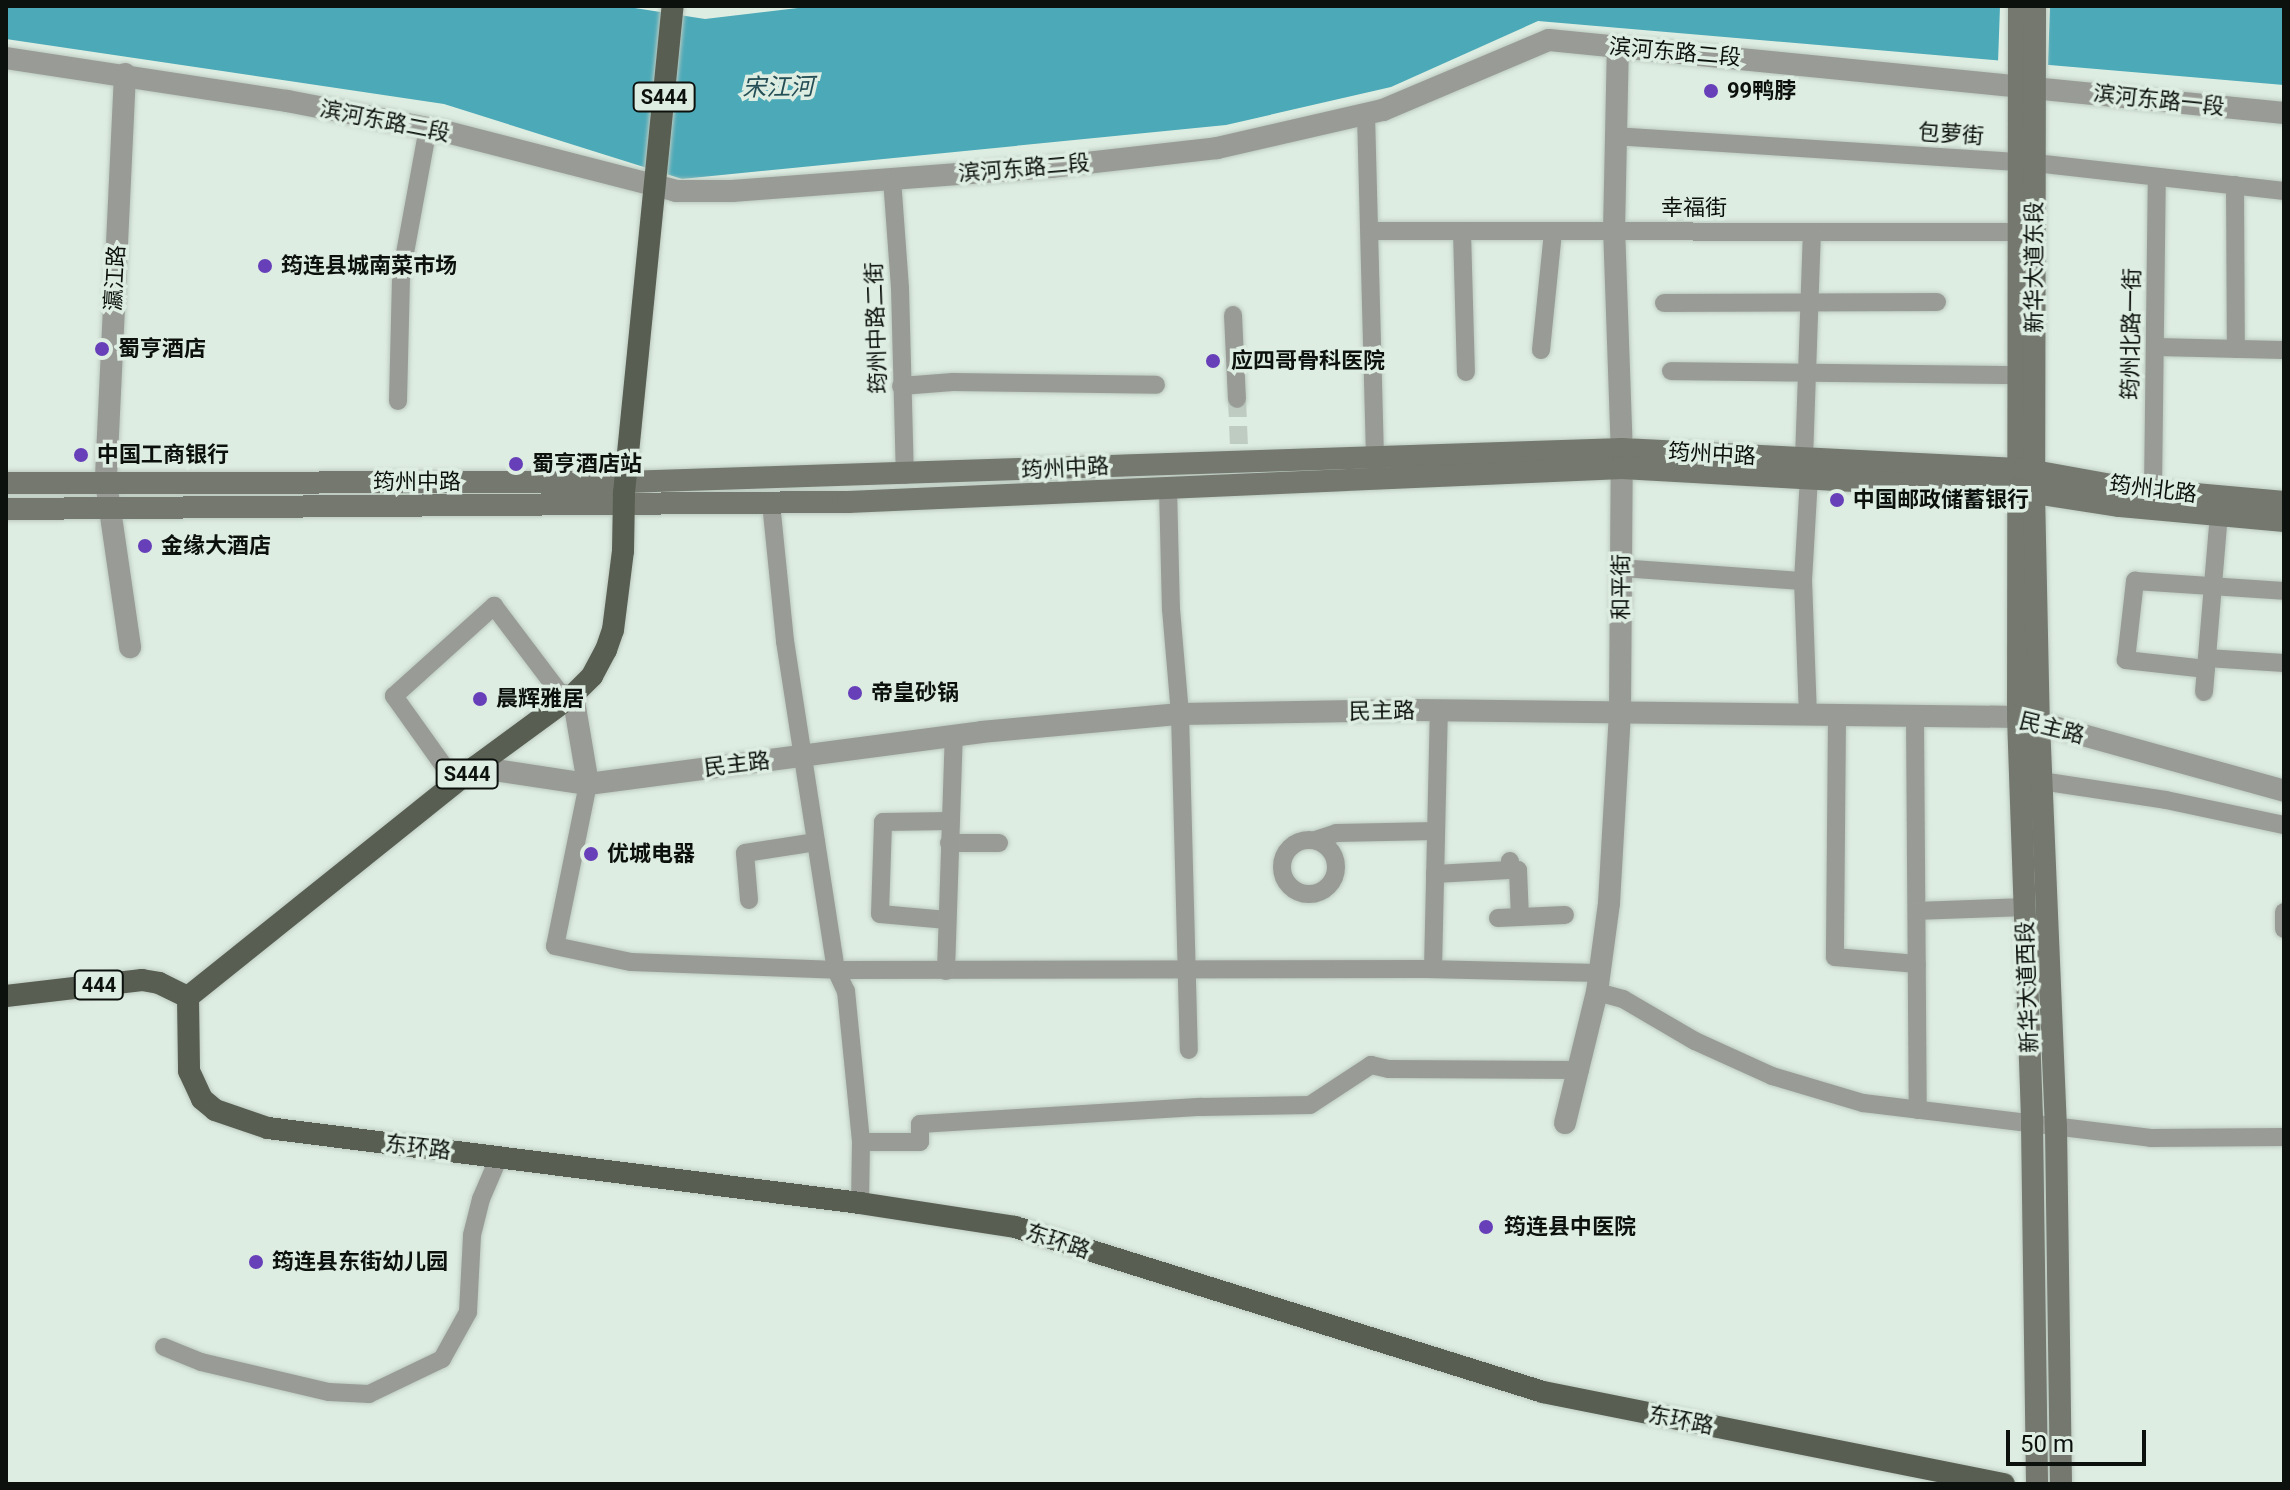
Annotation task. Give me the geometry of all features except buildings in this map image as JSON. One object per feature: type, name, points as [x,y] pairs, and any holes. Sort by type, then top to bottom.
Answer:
[{"type":"main road","name":"S444","points":[[188,997],[475,767],[573,695],[592,676],[613,630],[623,551],[625,494],[673,6]]},
{"type":"main road","points":[[2019,6],[2026,74]]},
{"type":"main road","points":[[2026,74],[2035,6]]},
{"type":"main road","name":"新华大道东段","points":[[2024,480],[2026,74]]},
{"type":"main road","name":"新华大道东段","points":[[2024,480],[2016,375],[2016,232],[2026,163]]},
{"type":"main road","name":"筠州中路","points":[[6,509],[110,510],[625,494],[1240,454],[1622,458],[2024,480]]},
{"type":"main road","name":"筠州中路","points":[[6,483],[106,482],[625,494],[771,503],[1168,488],[1622,458]]},
{"type":"main road","name":"筠州北路","points":[[2024,480],[2284,502]]},
{"type":"main road","name":"筠州北路","points":[[2024,480],[2120,506],[2284,521]]},
{"type":"main road","name":"新华大道西段","points":[[2024,480],[2028,720],[2024,907],[2032,1124],[2037,1484]]},
{"type":"main road","name":"新华大道西段","points":[[2028,720],[2041,781],[2056,1127],[2061,1484]]},
{"type":"main road","name":"444","points":[[6,996],[142,980],[159,983],[188,997]]},
{"type":"main road","name":"东环路","points":[[188,997],[189,1071],[202,1099],[215,1110],[268,1128],[860,1203],[1015,1227],[1543,1392],[2004,1484]]},
{"type":"street","name":"滨河东路二段","points":[[6,58],[125,74],[428,128],[655,188],[732,191],[1051,167],[1217,148],[1383,110],[1549,40],[2026,74]]},
{"type":"street","name":"和平街","points":[[1565,1123],[1580,1070],[1598,983],[1609,903],[1620,713],[1622,458],[1614,232],[1618,46]]},
{"type":"street","name":"瀛江路","points":[[125,74],[106,482],[130,647]]},
{"type":"street","name":"滨河东路一段","points":[[2026,74],[2284,113]]},
{"type":"street","points":[[1366,114],[1375,456]]},
{"type":"street","points":[[398,401],[401,275],[428,128]]},
{"type":"street","name":"包萝街","points":[[1615,136],[2026,163],[2284,191]]},
{"type":"street","name":"筠州北路一街","points":[[2153,490],[2157,177]]},
{"type":"street","name":"筠州中路二街","points":[[892,179],[900,288],[905,475]]},
{"type":"street","points":[[2235,185],[2236,349]]},
{"type":"street","name":"幸福街","points":[[1371,231],[2016,232]]},
{"type":"street","points":[[1462,232],[1466,372]]},
{"type":"street","points":[[1541,350],[1553,232]]},
{"type":"street","points":[[1808,716],[1803,581],[1812,232]]},
{"type":"street","points":[[1664,303],[1811,305],[1937,302]]},
{"type":"street","points":[[1233,315],[1237,399]]},
{"type":"street","points":[[2155,347],[2284,350]]},
{"type":"street","points":[[1671,371],[2016,375]]},
{"type":"street","points":[[901,386],[953,382],[1156,385]]},
{"type":"street","points":[[1168,488],[1171,609],[1180,714],[1189,1050]]},
{"type":"street","points":[[771,503],[785,641],[836,970],[846,991],[861,1142],[860,1203]]},
{"type":"street","points":[[2204,692],[2219,515]]},
{"type":"street","points":[[1621,568],[1803,581]]},
{"type":"street","points":[[2284,591],[2135,581],[2126,660],[2206,664],[2284,663]]},
{"type":"street","points":[[456,783],[394,696],[494,606],[559,692],[573,695],[588,784],[555,946],[631,962],[836,970],[1433,969],[1598,983],[1695,1041],[1772,1076],[1863,1103],[2151,1138],[2284,1137]]},
{"type":"street","points":[[1433,969],[1439,711]]},
{"type":"street","name":"民主路","points":[[475,767],[588,784],[954,735],[1180,714],[1439,711],[1620,713],[2028,720],[2284,791]]},
{"type":"street","points":[[1837,717],[1835,957],[1917,964]]},
{"type":"street","points":[[1915,718],[1918,1110]]},
{"type":"street","points":[[946,971],[954,735]]},
{"type":"street","points":[[2041,781],[2166,800],[2284,825]]},
{"type":"street","points":[[947,920],[880,914],[880,899],[883,822],[950,821]]},
{"type":"street","points":[[1315,840],[1336,833],[1436,831]]},
{"type":"street","points":[[749,900],[745,853],[816,842]]},
{"type":"street","points":[[949,843],[999,843]]},
{"type":"street","points":[[1435,874],[1510,866],[1518,870],[1520,917]]},
{"type":"street","points":[[1917,911],[2024,907]]},
{"type":"street","points":[[2284,912],[2284,929]]},
{"type":"street","points":[[1498,918],[1565,915]]},
{"type":"street","points":[[861,1142],[920,1142],[920,1124],[1201,1107],[1310,1105],[1371,1065],[1389,1069],[1580,1070]]},
{"type":"street","points":[[164,1347],[201,1362],[329,1392],[369,1394],[442,1359],[468,1312],[472,1235],[481,1199],[499,1157]]},
{"type":"water","name":"宋江河","points":[[6,6],[622,6],[705,19],[815,6],[2284,6],[2284,85],[1538,21],[1391,87],[1226,125],[682,179],[444,104],[6,39]]},
{"type":"pier","points":[[2000,6],[2050,6],[2048,65],[1998,63]]},
{"type":"tunnel","points":[[1237,399],[1239,447]]},
{"type":"place","name":"99鸭脖","points":[[1711,91]]},
{"type":"place","name":"筠连县城南菜市场","points":[[265,266]]},
{"type":"place","name":"蜀亨酒店","points":[[102,349]]},
{"type":"place","name":"应四哥骨科医院","points":[[1213,361]]},
{"type":"place","name":"中国工商银行","points":[[81,455]]},
{"type":"place","name":"蜀亨酒店站","points":[[516,464]]},
{"type":"place","name":"中国邮政储蓄银行","points":[[1837,500]]},
{"type":"place","name":"金缘大酒店","points":[[145,546]]},
{"type":"place","name":"帝皇砂锅","points":[[855,693]]},
{"type":"place","name":"晨辉雅居","points":[[480,699]]},
{"type":"place","name":"优城电器","points":[[591,854]]},
{"type":"place","name":"筠连县中医院","points":[[1486,1227]]},
{"type":"place","name":"筠连县东街幼儿园","points":[[256,1262]]}]
